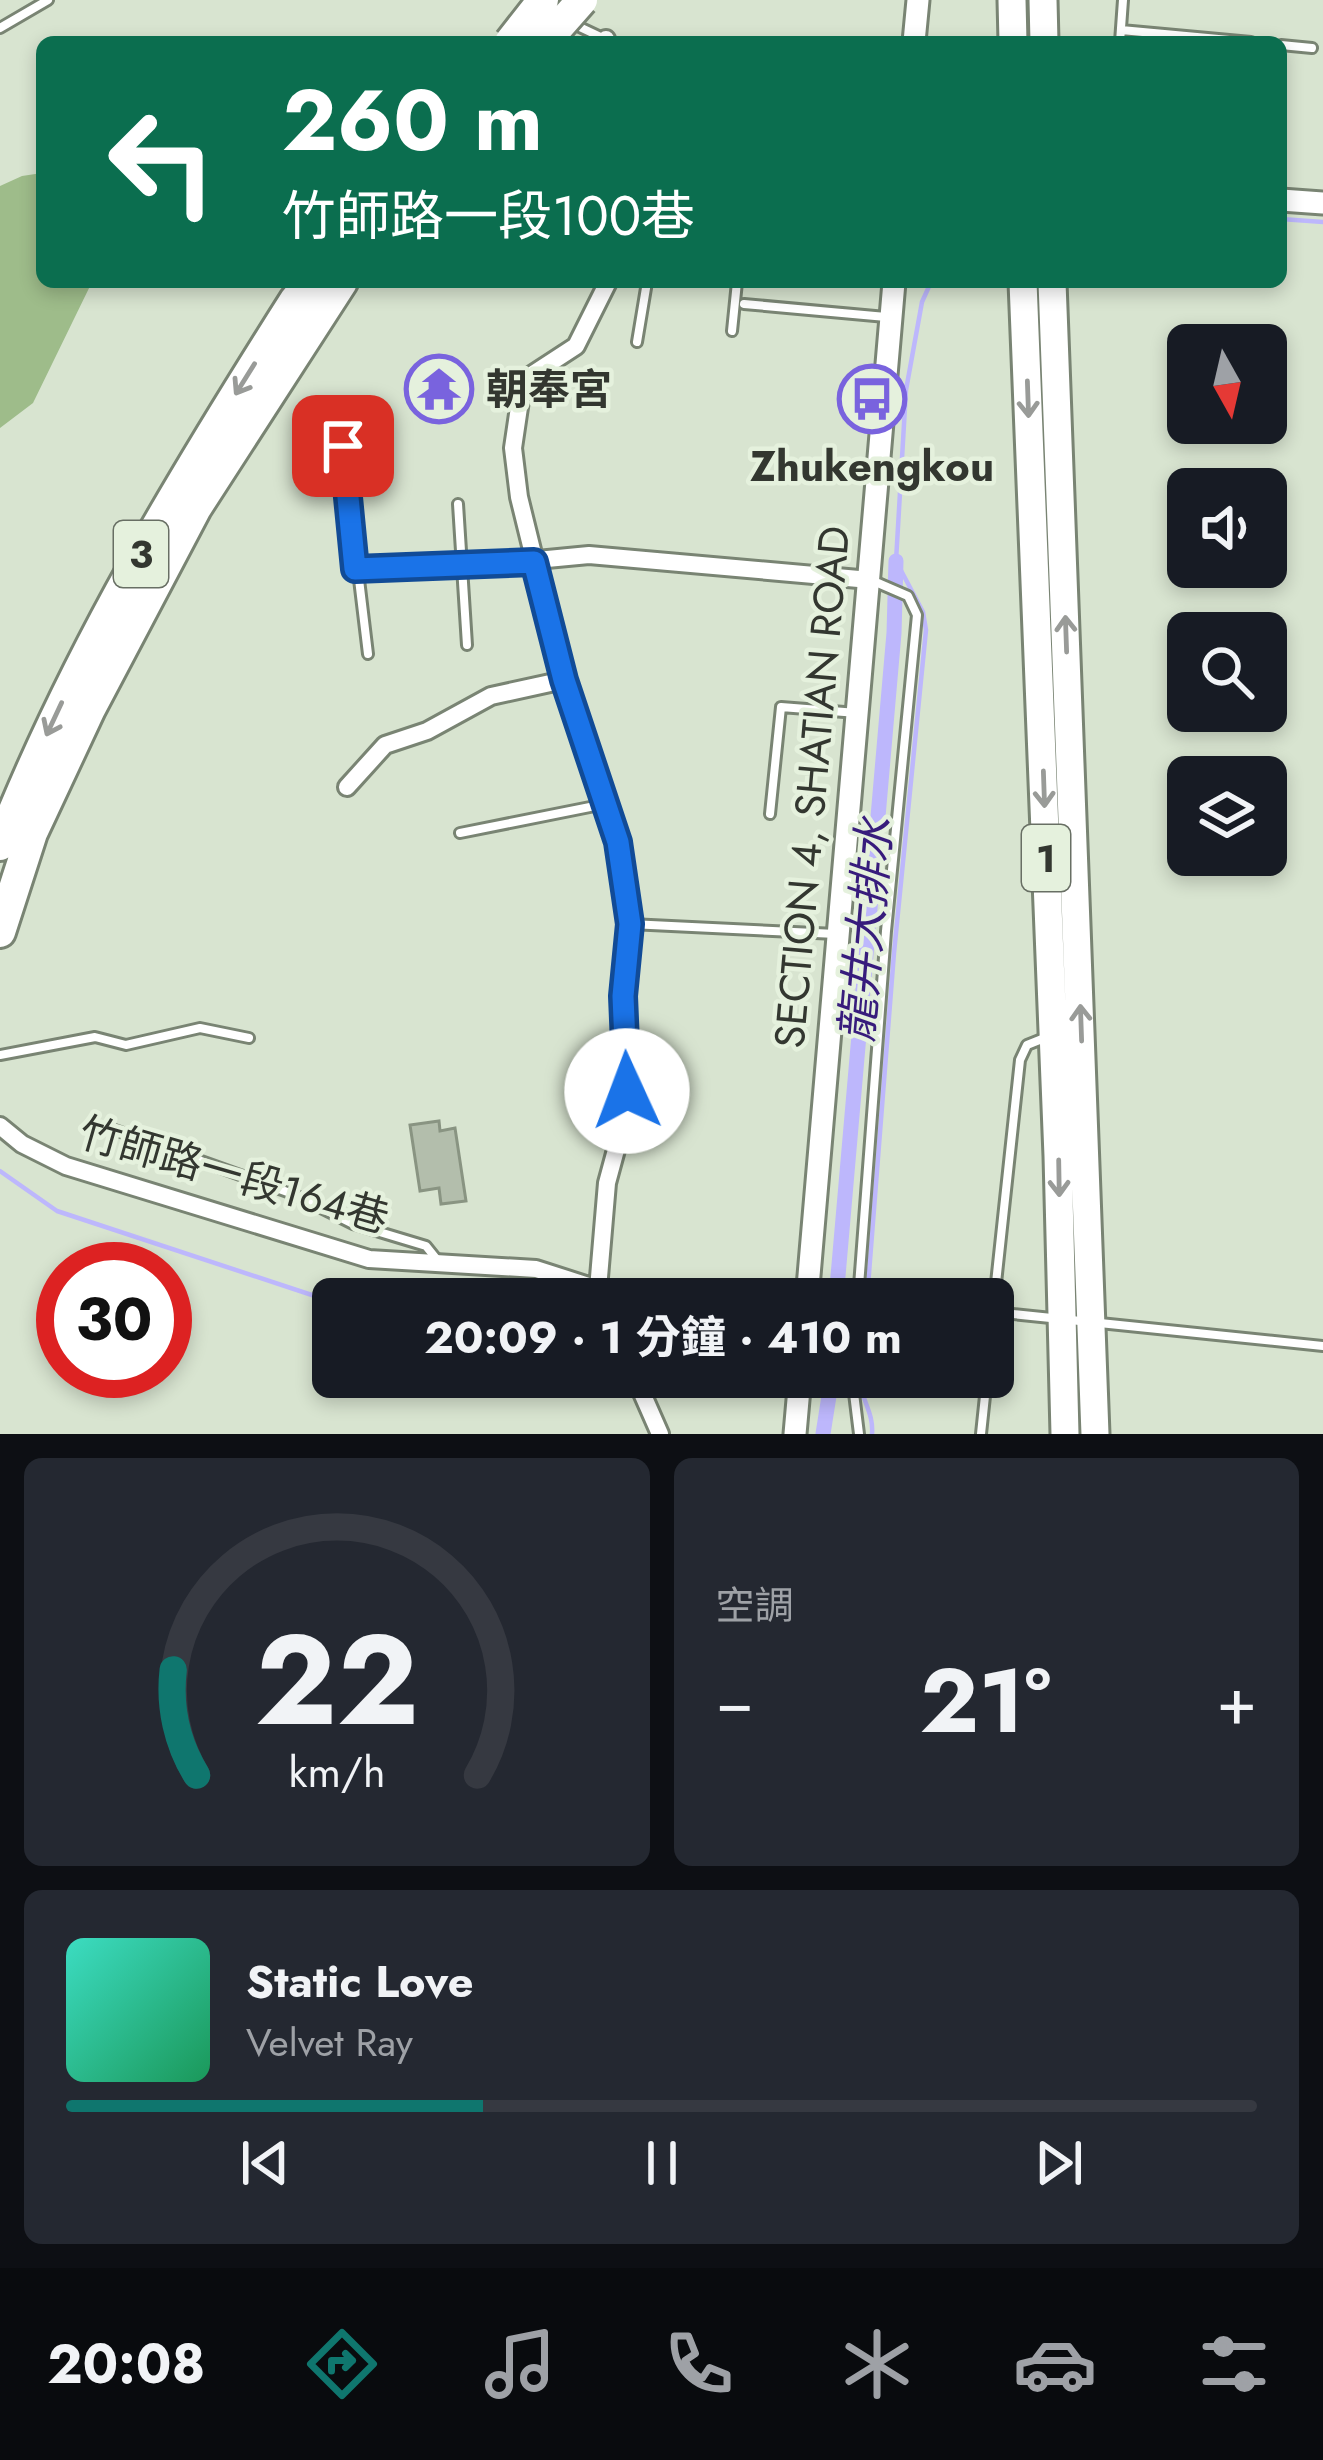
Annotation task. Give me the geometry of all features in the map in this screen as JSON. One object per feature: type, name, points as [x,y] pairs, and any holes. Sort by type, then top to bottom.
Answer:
[{"type":"highway","points":[[517,36],[548,11],[582,0]]},
{"type":"highway","name":"3","points":[[0,845],[70,686],[181,481],[305,288]]},
{"type":"highway","name":"3","points":[[0,932],[32,833],[89,709],[196,508],[337,288]]},
{"type":"main road","points":[[1012,0],[1013,36]]},
{"type":"main road","points":[[1043,0],[1044,36]]},
{"type":"main road","name":"1","points":[[1023,288],[1054,1035],[1064,1434]]},
{"type":"main road","name":"1","points":[[1052,288],[1094,1434]]},
{"type":"street","points":[[915,36],[918,0]]},
{"type":"street","points":[[1287,200],[1323,202]]},
{"type":"street","points":[[601,1278],[607,1183],[627,1091],[623,996],[630,924],[618,842],[564,680],[519,496],[513,448],[522,387],[530,376],[576,346],[605,288]]},
{"type":"street","name":"SECTION 4, SHATIAN ROAD","points":[[809,1278],[893,288]]},
{"type":"street","points":[[355,569],[463,567],[589,555],[870,580]]},
{"type":"street","points":[[347,787],[385,745],[427,730],[491,696],[564,680]]},
{"type":"street","name":"竹師路一段164巷","points":[[0,1126],[22,1144],[66,1166],[369,1259],[536,1269],[559,1278]]},
{"type":"street","points":[[644,1398],[660,1434]]},
{"type":"street","points":[[795,1434],[798,1398]]},
{"type":"lane","points":[[0,28],[48,0]]},
{"type":"lane","points":[[1120,36],[1124,0]]},
{"type":"lane","points":[[548,11],[598,36]]},
{"type":"lane","points":[[1121,30],[1186,36]]},
{"type":"lane","points":[[1287,46],[1312,48]]},
{"type":"lane","points":[[637,342],[645,288]]},
{"type":"lane","points":[[732,332],[736,288]]},
{"type":"lane","points":[[744,304],[891,317]]},
{"type":"lane","points":[[338,406],[368,654]]},
{"type":"lane","points":[[458,504],[467,645]]},
{"type":"lane","points":[[859,1278],[917,615],[908,596],[870,580]]},
{"type":"lane","points":[[770,814],[781,707],[858,713]]},
{"type":"lane","points":[[460,833],[605,805]]},
{"type":"lane","points":[[630,924],[838,934]]},
{"type":"lane","points":[[0,1055],[95,1036],[126,1045],[200,1028],[249,1038]]},
{"type":"lane","points":[[997,1278],[1020,1060],[1027,1045],[1054,1035]]},
{"type":"lane","points":[[115,1130],[293,1194],[353,1224],[426,1246],[439,1262]]},
{"type":"lane","points":[[1014,1314],[1323,1346]]},
{"type":"lane","points":[[855,1398],[859,1434]]},
{"type":"lane","points":[[981,1434],[985,1398]]},
{"type":"green space","points":[[36,174],[36,288],[89,288],[33,403],[0,428],[0,186]]},
{"type":"building","points":[[439,1121],[440,1131],[455,1128],[466,1201],[441,1204],[439,1188],[420,1191],[410,1125]]},
{"type":"waterway","points":[[1287,219],[1323,222]]},
{"type":"waterway","points":[[869,1278],[926,630],[923,612],[896,561],[906,390],[928,288]]},
{"type":"waterway","name":"龍井大排水","points":[[838,1278],[894,633],[896,561]]},
{"type":"waterway","points":[[0,1171],[57,1211],[312,1295]]},
{"type":"waterway","name":"龍井大排水","points":[[823,1434],[829,1398]]},
{"type":"waterway","points":[[864,1398],[872,1434]]},
{"type":"place","name":"朝奉宮","points":[[439,389]]},
{"type":"place","name":"Zhukengkou","points":[[872,399]]},
{"type":"route","points":[[343,446],[355,569],[534,562],[564,680],[618,842],[630,924],[623,996],[627,1091]]}]
